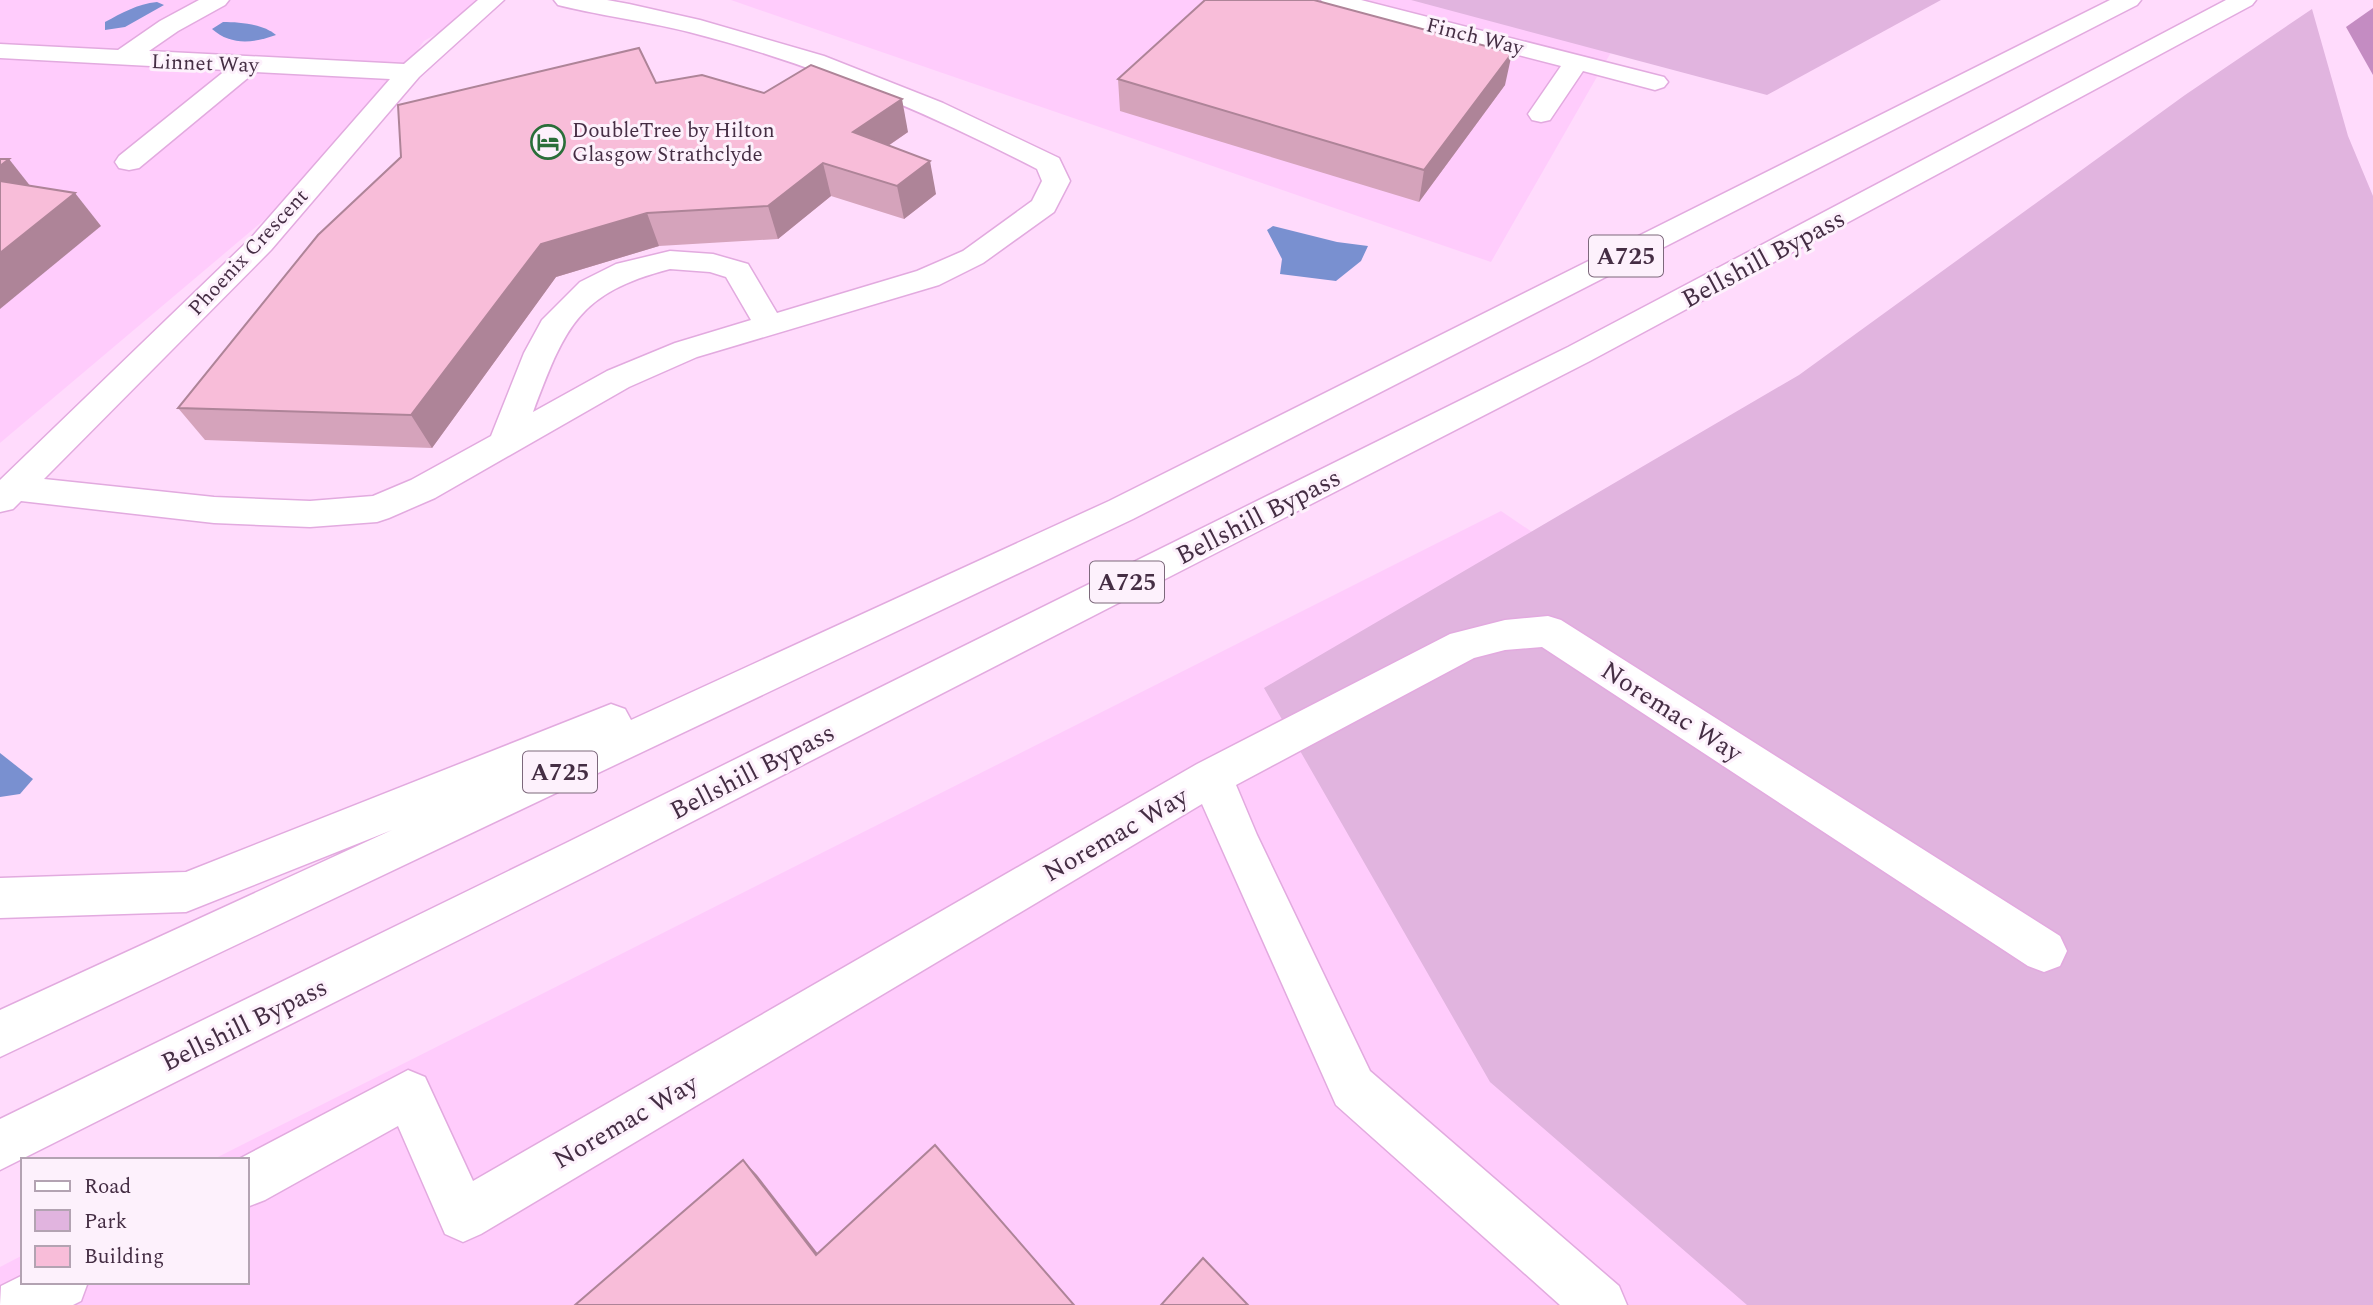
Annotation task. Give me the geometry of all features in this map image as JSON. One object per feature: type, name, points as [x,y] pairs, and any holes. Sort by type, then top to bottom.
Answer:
[{"type":"main road","points":[[121,60],[169,26],[217,0]]},
{"type":"main road","name":"Phoenix Crescent","points":[[7,495],[261,244],[410,72],[492,0]]},
{"type":"main road","points":[[7,495],[310,514],[377,509],[423,489],[618,379],[686,350],[768,323],[928,278],[973,257],[1044,206],[1056,181],[1049,164],[1010,143],[879,84],[750,41],[656,15],[566,0]]},
{"type":"main road","name":"Finch Way","points":[[1333,0],[1655,82]]},
{"type":"main road","name":"A725","points":[[0,1034],[1121,510],[2129,0]]},
{"type":"main road","name":"Bellshill Bypass","points":[[0,1145],[581,857],[1579,355],[2244,0]]},
{"type":"main road","name":"Linnet Way","points":[[0,51],[121,60],[410,72]]},
{"type":"main road","points":[[1541,114],[1576,62]]},
{"type":"main road","points":[[129,162],[249,64]]},
{"type":"main road","points":[[504,445],[540,353],[558,320],[591,289],[627,271],[670,260],[713,262],[737,271],[768,323]]},
{"type":"main road","points":[[0,898],[186,892],[423,799],[1121,510]]},
{"type":"main road","name":"Noremac Way","points":[[248,1181],[408,1094],[463,1216],[1212,777],[1464,645],[1506,635],[1548,631],[2044,951]]},
{"type":"main road","points":[[1212,777],[1237,838],[1353,1088],[1600,1305]]},
{"type":"main road","points":[[20,1305],[58,1284]]},
{"type":"shaded area","points":[[0,0],[496,0],[424,41],[347,150],[0,443]]},
{"type":"shaded area","points":[[731,0],[1641,0],[1491,262]]},
{"type":"shaded area","points":[[2373,8],[2373,75],[2346,27]]},
{"type":"shaded area","points":[[1501,511],[2154,952],[2315,1305],[0,1305],[0,1267],[21,1256],[21,1284],[248,1284],[248,1158],[216,1158]]},
{"type":"green space","points":[[1411,0],[1941,0],[1767,95]]},
{"type":"green space","points":[[2312,9],[2348,136],[2373,196],[2373,1305],[1747,1305],[1490,1082],[1264,688],[1799,375],[2185,95]]},
{"type":"water","points":[[157,2],[164,5],[125,27],[105,30],[105,22],[136,7]]},
{"type":"water","points":[[223,22],[258,26],[276,35],[251,41],[235,40],[212,29]]},
{"type":"water","points":[[1273,226],[1337,242],[1368,246],[1361,261],[1336,281],[1280,274],[1282,259],[1267,230]]},
{"type":"water","points":[[0,753],[33,779],[20,794],[0,797]]},
{"type":"building","points":[[1205,0],[1314,0],[1512,53],[1424,170],[1118,79]]},
{"type":"building","points":[[639,48],[656,83],[702,75],[764,93],[811,65],[902,99],[853,132],[930,161],[897,186],[823,163],[768,206],[647,213],[541,244],[411,415],[178,408],[318,235],[401,157],[398,105]]},
{"type":"building","points":[[0,159],[9,159],[0,166]]},
{"type":"building","points":[[0,181],[75,193],[0,253]]},
{"type":"building","points":[[935,1145],[1074,1305],[575,1305],[743,1160],[816,1255]]},
{"type":"building","points":[[1203,1258],[1248,1305],[1161,1305]]},
{"type":"place","name":"DoubleTree by Hilton Glasgow Strathclyde","points":[[548,142]]}]
